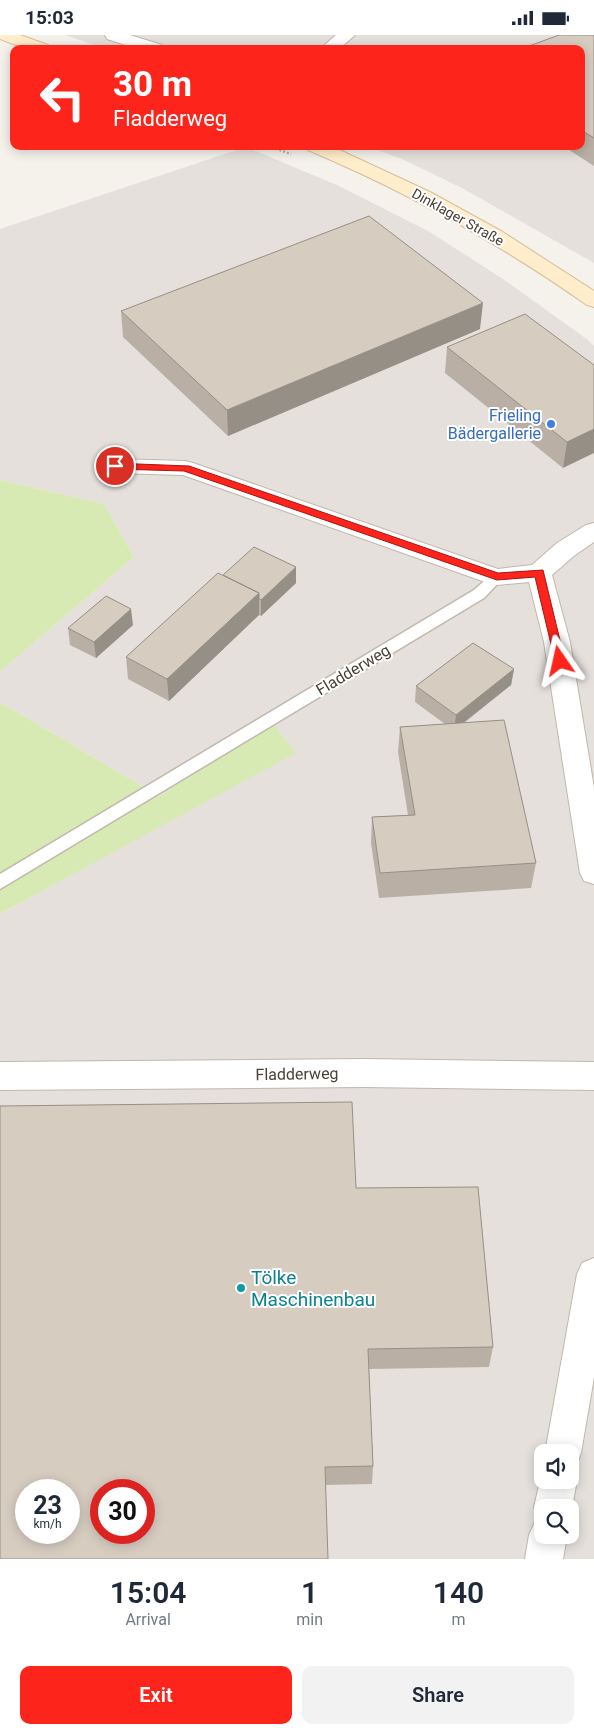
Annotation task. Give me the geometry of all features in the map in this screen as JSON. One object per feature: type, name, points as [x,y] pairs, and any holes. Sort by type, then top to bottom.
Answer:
[{"type":"main road","points":[[5,35],[31,45]]},
{"type":"main road","name":"Dinklager Straße","points":[[324,150],[372,170],[485,231],[573,285],[594,301]]},
{"type":"street","points":[[113,35],[144,45]]},
{"type":"street","points":[[333,45],[347,35]]},
{"type":"street","points":[[115,466],[185,468],[497,577],[539,573],[566,549],[594,531]]},
{"type":"street","points":[[539,573],[557,642],[594,873]]},
{"type":"street","name":"Fladderweg","points":[[0,1076],[363,1073],[594,1076]]},
{"type":"street","points":[[565,1444],[594,1274]]},
{"type":"street","points":[[544,1559],[546,1544]]},
{"type":"lane","name":"Fladderweg","points":[[0,882],[479,594],[497,577]]},
{"type":"shaded area","points":[[65,35],[594,35],[594,263],[464,189],[402,159],[378,150],[585,150],[585,45],[94,45]]},
{"type":"shaded area","points":[[237,150],[253,150],[339,186],[428,231],[506,281],[594,346],[594,1559],[0,1559],[0,914],[295,752],[273,724],[159,796],[0,702],[0,672],[134,557],[104,504],[0,480],[0,229]]},
{"type":"green space","points":[[0,480],[104,504],[134,557],[0,672]]},
{"type":"green space","points":[[0,702],[159,796],[273,724],[296,753],[0,914]]},
{"type":"building","points":[[559,35],[594,35],[594,138],[585,132],[585,45],[532,45]]},
{"type":"building","points":[[369,216],[483,303],[227,410],[121,311]]},
{"type":"building","name":"Frieling Bädergallerie","points":[[525,314],[594,365],[594,429],[567,442],[447,347]]},
{"type":"building","points":[[254,547],[296,567],[261,600],[259,599],[259,593],[223,575]]},
{"type":"building","points":[[218,573],[259,593],[167,679],[126,657]]},
{"type":"building","points":[[106,596],[131,609],[94,642],[68,628]]},
{"type":"building","points":[[473,643],[514,669],[456,715],[416,686]]},
{"type":"building","points":[[504,720],[536,863],[380,873],[372,817],[415,815],[400,727]]},
{"type":"building","name":"Tölke Maschinenbau","points":[[352,1102],[356,1188],[478,1187],[493,1347],[368,1349],[373,1466],[325,1467],[328,1559],[0,1559],[0,1106]]},
{"type":"place","name":"Frieling Bädergallerie","points":[[551,424]]},
{"type":"place","name":"Tölke Maschinenbau","points":[[241,1288]]},
{"type":"route","points":[[115,466],[185,468],[497,577],[539,573],[560,661]]}]
